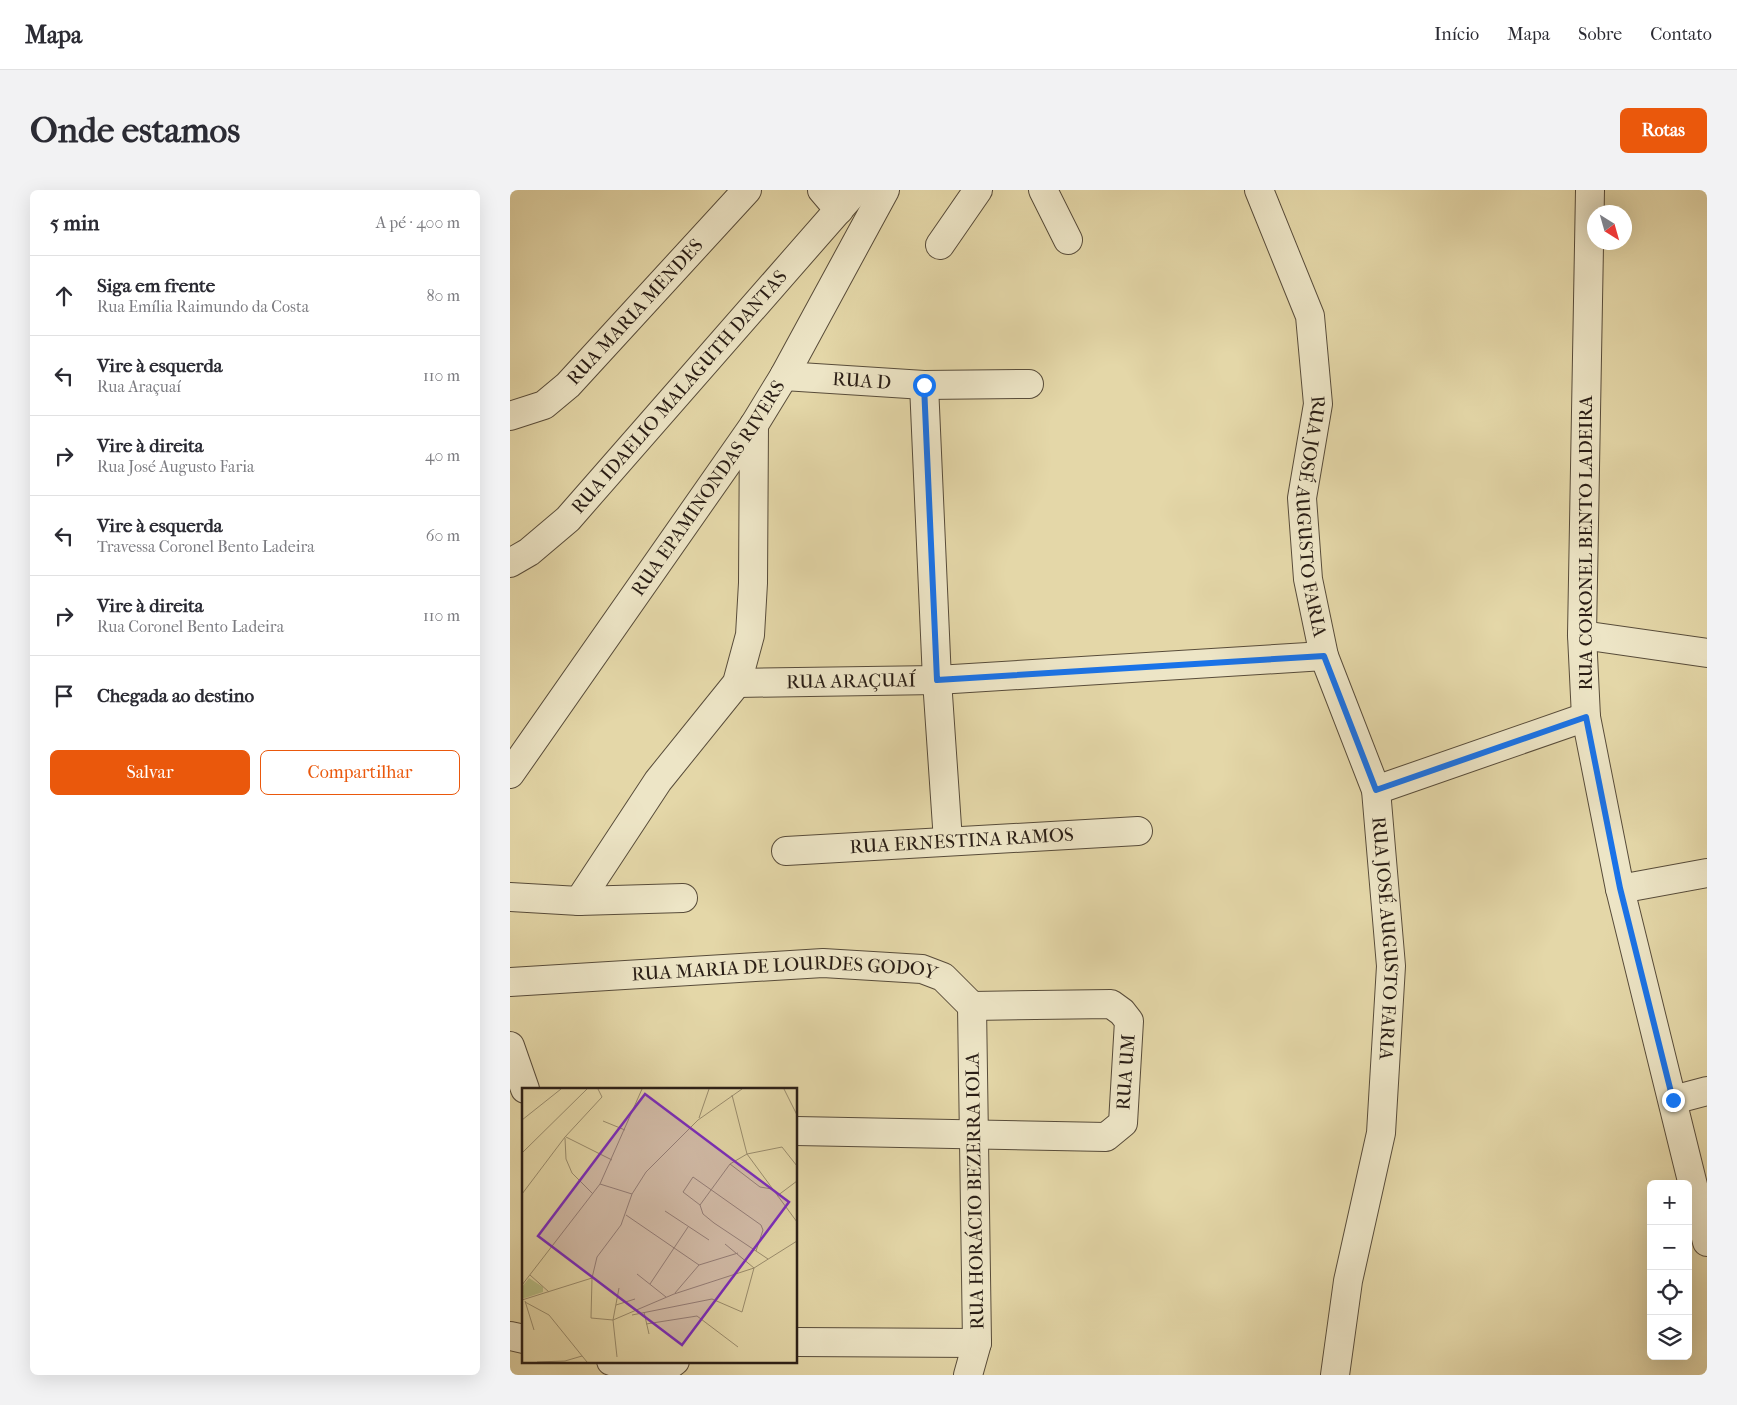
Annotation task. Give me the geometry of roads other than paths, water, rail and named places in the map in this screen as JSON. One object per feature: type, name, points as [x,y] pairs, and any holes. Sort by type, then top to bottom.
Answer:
[{"type":"street","name":"RUA MARIA MENDES","points":[[510,416],[544,405],[568,385],[747,190]]},
{"type":"street","name":"RUA EPAMINONDAS RIVERS","points":[[510,774],[754,425],[784,376],[885,190]]},
{"type":"street","points":[[940,245],[978,190]]},
{"type":"street","points":[[1043,190],[1068,240]]},
{"type":"street","name":"RUA JOSÉ AUGUSTO FARIA","points":[[1259,190],[1310,316],[1318,404],[1302,498],[1308,580],[1324,656],[1376,790],[1391,966],[1381,1133],[1348,1281],[1335,1375]]},
{"type":"street","name":"RUA CORONEL BENTO LADEIRA","points":[[1590,190],[1582,635],[1586,717],[1620,888],[1707,1242]]},
{"type":"street","name":"RUA IDAELIO MALAGUTH DANTAS","points":[[510,564],[529,552],[568,519],[839,197]]},
{"type":"street","name":"RUA D","points":[[784,376],[924,385],[1028,384]]},
{"type":"street","points":[[924,385],[937,680],[948,841]]},
{"type":"street","points":[[579,901],[658,781],[737,683],[750,636],[753,583],[754,425]]},
{"type":"street","points":[[1582,635],[1707,653]]},
{"type":"street","name":"RUA ARAÇUAÍ","points":[[737,683],[937,680],[1324,656]]},
{"type":"street","points":[[1376,790],[1586,717]]},
{"type":"street","name":"RUA ERNESTINA RAMOS","points":[[786,851],[1138,831]]},
{"type":"street","points":[[1620,888],[1707,874]]},
{"type":"street","points":[[510,897],[579,901],[683,898]]},
{"type":"street","name":"RUA MARIA DE LOURDES GODOY","points":[[510,982],[823,963],[922,969],[943,977],[972,1006]]},
{"type":"street","name":"RUA UM","points":[[972,1006],[1111,1004],[1122,1012],[1129,1021],[1123,1124],[1116,1131],[1106,1137],[974,1135]]},
{"type":"street","name":"RUA HORÁCIO BEZERRA IOLA","points":[[968,1375],[977,1343],[972,1006]]},
{"type":"street","points":[[510,1046],[525,1088]]},
{"type":"street","points":[[1673,1100],[1707,1091]]},
{"type":"street","points":[[798,1132],[974,1135]]},
{"type":"street","points":[[798,1342],[977,1343]]},
{"type":"street","points":[[595,1375],[599,1362]]},
{"type":"street","points":[[614,1362],[656,1375],[674,1362]]}]
